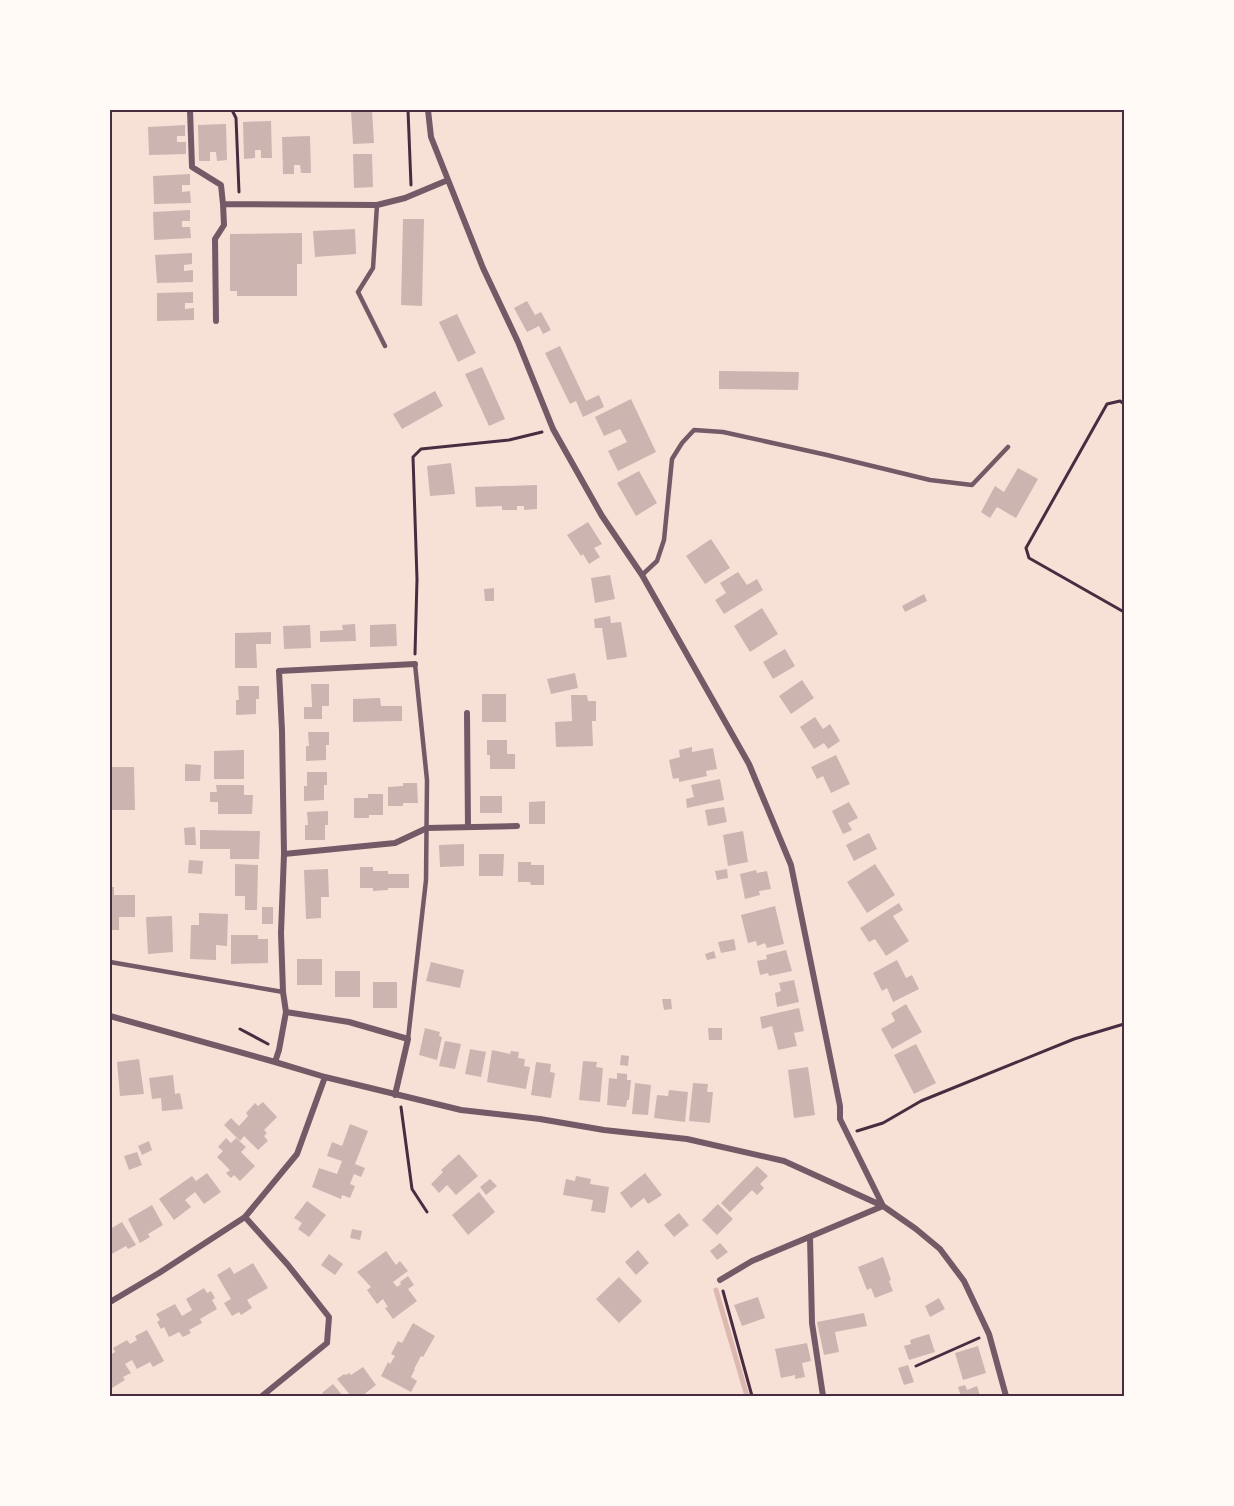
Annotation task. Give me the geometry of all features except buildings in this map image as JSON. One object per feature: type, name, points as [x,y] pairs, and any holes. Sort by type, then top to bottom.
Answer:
[{"type":"street","points":[[190,110],[192,167],[221,185],[224,225],[215,239],[216,321]]},
{"type":"street","points":[[428,110],[431,137],[483,268],[518,342],[553,429],[602,516],[642,575],[748,764],[791,865],[840,1106],[840,1119],[883,1206]]},
{"type":"street","points":[[223,204],[376,205],[411,196],[448,180]]},
{"type":"street","points":[[275,1062],[286,1012],[281,933],[284,854],[279,671],[415,664]]},
{"type":"street","points":[[467,713],[468,827]]},
{"type":"street","points":[[284,854],[395,843],[427,828],[517,826]]},
{"type":"street","points":[[286,1012],[349,1022],[408,1039],[397,1096]]},
{"type":"street","points":[[110,1016],[324,1077],[461,1110],[687,1139],[784,1161],[883,1206],[940,1249],[964,1281],[989,1334],[1006,1396]]},
{"type":"street","points":[[110,1302],[245,1217],[297,1154],[324,1077]]},
{"type":"street","points":[[720,1280],[752,1261],[883,1206]]},
{"type":"street","points":[[245,1217],[288,1265],[329,1317],[327,1343],[262,1396]]},
{"type":"street","points":[[810,1237],[812,1323],[823,1396]]},
{"type":"lane","points":[[376,205],[373,268],[358,292],[385,346]]},
{"type":"lane","points":[[642,575],[657,561],[664,540],[672,459],[694,430],[723,432],[827,454],[930,480],[972,485],[1008,447]]},
{"type":"lane","points":[[408,1039],[426,880],[427,828],[427,780],[415,664]]},
{"type":"lane","points":[[110,963],[283,992]]},
{"type":"path","points":[[232,110],[236,118],[239,203]]},
{"type":"path","points":[[408,110],[411,196]]},
{"type":"path","points":[[1125,404],[1120,401],[1107,404],[1026,548],[1029,558],[1125,612]]},
{"type":"path","points":[[415,664],[417,579],[413,457],[421,449],[509,440],[553,429]]},
{"type":"path","points":[[847,1134],[883,1123],[921,1101],[1074,1039],[1125,1024]]},
{"type":"path","points":[[240,1029],[279,1050]]},
{"type":"path","points":[[397,1096],[412,1190],[427,1212]]},
{"type":"path","points":[[720,1280],[752,1396]]},
{"type":"path","points":[[916,1366],[989,1334]]},
{"type":"waterway","points":[[716,1290],[747,1396]]}]
